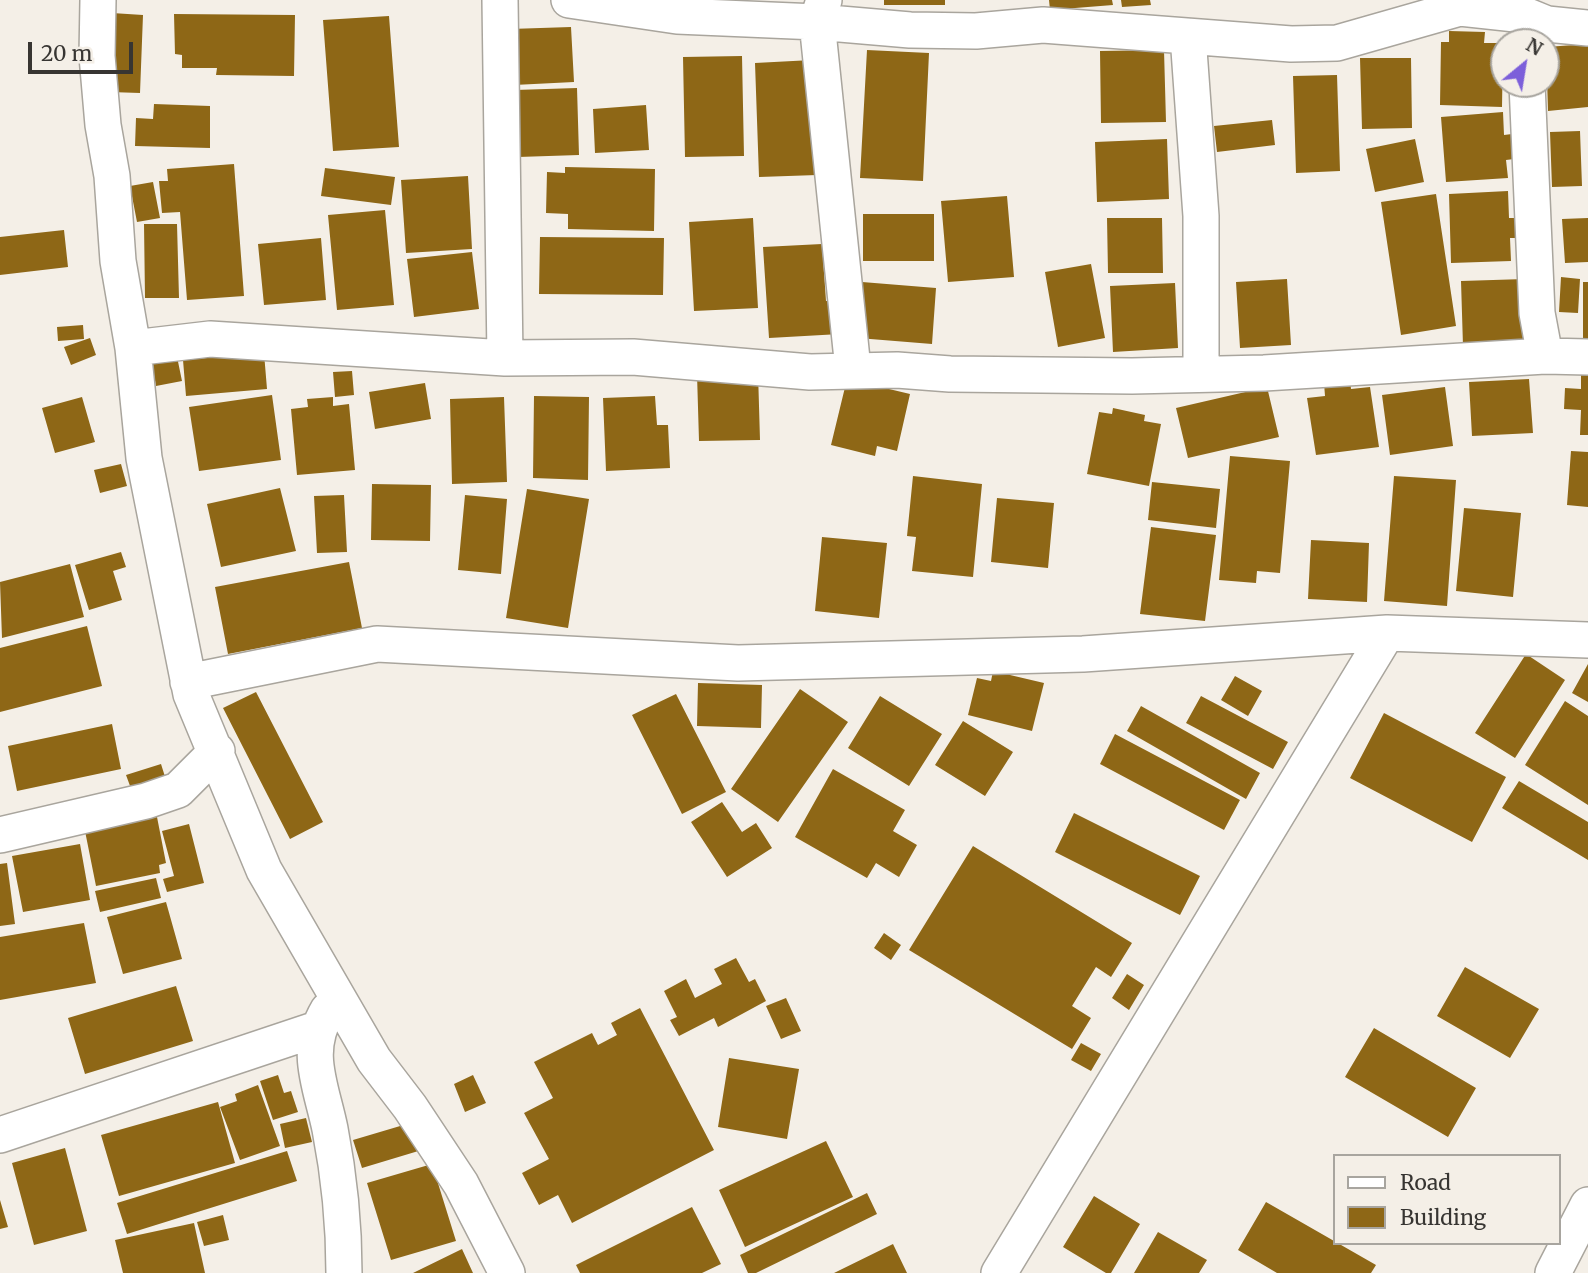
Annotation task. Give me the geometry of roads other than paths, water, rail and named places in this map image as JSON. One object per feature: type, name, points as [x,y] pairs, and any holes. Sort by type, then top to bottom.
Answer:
[{"type":"street","points":[[98,0],[97,56],[103,125],[112,176],[118,261],[133,348],[145,458],[188,682],[264,870],[374,1060],[410,1107],[461,1184],[507,1273]]},
{"type":"street","points":[[500,0],[505,358]]},
{"type":"street","points":[[569,0],[677,16],[820,11],[910,30],[976,31],[1043,25],[1292,44],[1337,43],[1460,8],[1525,28],[1547,23],[1588,29]]},
{"type":"street","points":[[820,11],[853,369]]},
{"type":"street","points":[[1188,36],[1201,216],[1201,374]]},
{"type":"street","points":[[1528,98],[1537,313],[1545,356]]},
{"type":"street","points":[[133,348],[210,339],[505,358],[633,357],[810,372],[853,369],[950,374],[1201,374],[1545,356],[1588,357]]},
{"type":"street","points":[[188,682],[376,644],[738,663],[1083,654],[1387,633],[1588,639]]},
{"type":"street","points":[[999,1273],[1387,633]]},
{"type":"street","points":[[0,835],[146,802],[178,790],[217,751]]},
{"type":"street","points":[[337,995],[317,1029],[315,1080],[330,1129],[344,1273]]},
{"type":"street","points":[[0,1135],[317,1029]]},
{"type":"street","points":[[1553,1273],[1588,1205]]}]
